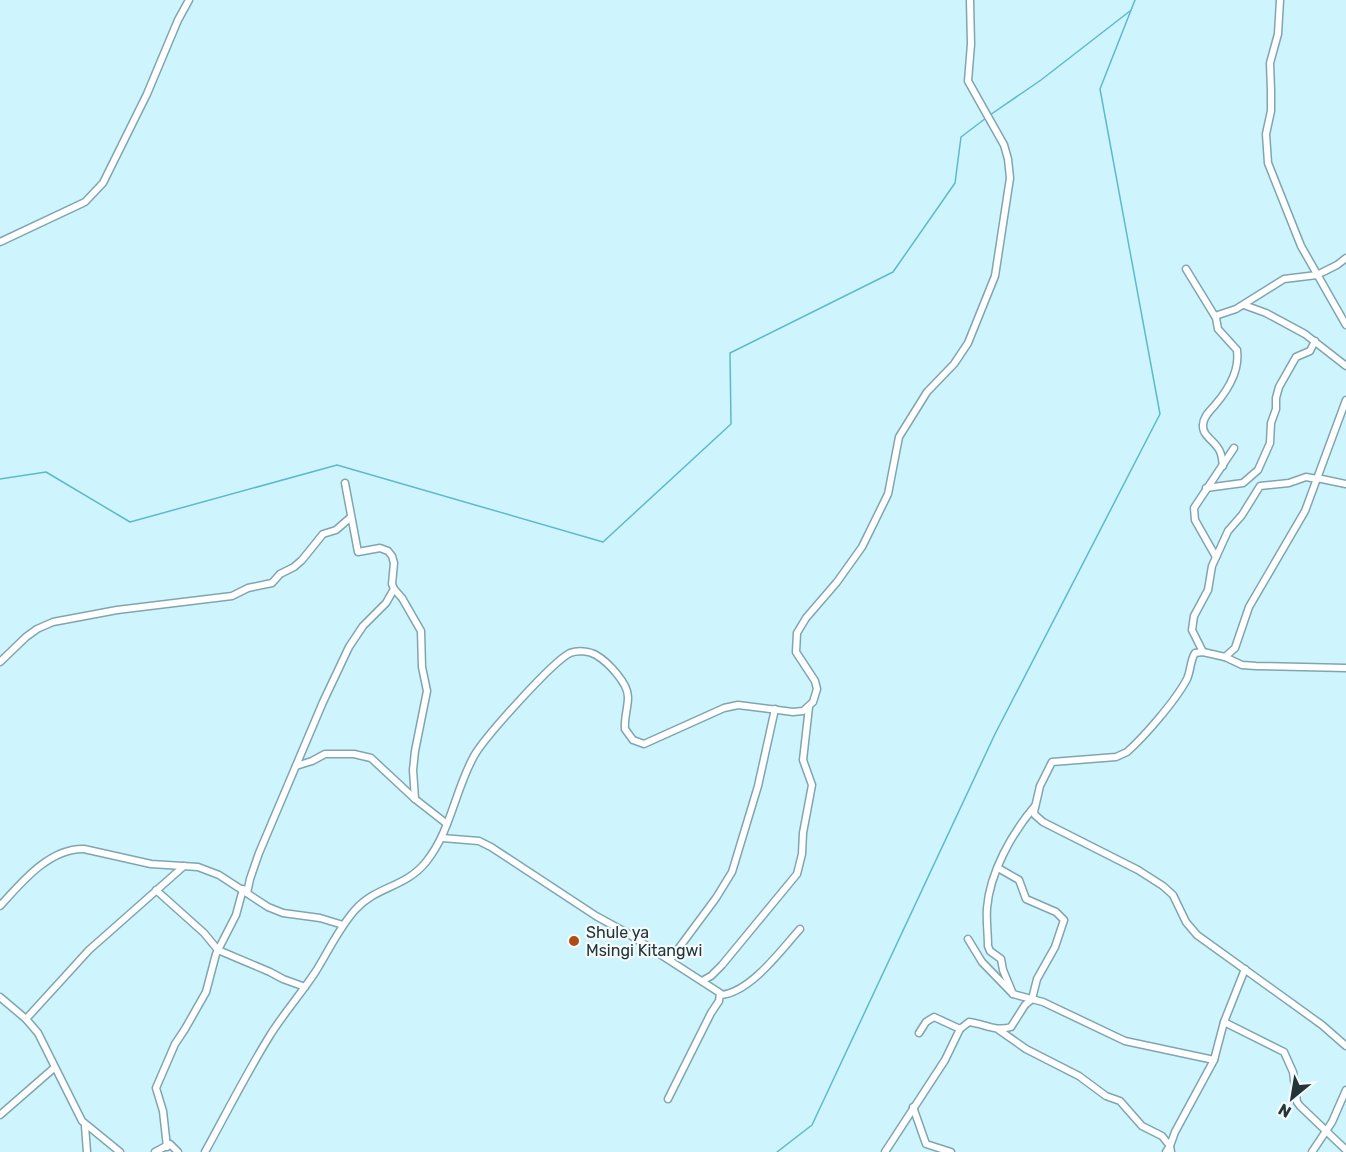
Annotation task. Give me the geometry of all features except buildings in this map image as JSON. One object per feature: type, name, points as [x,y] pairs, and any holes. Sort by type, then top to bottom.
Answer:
[{"type":"street","points":[[0,242],[78,206],[92,197],[103,183],[147,94],[178,20],[189,0]]},
{"type":"street","points":[[205,1152],[269,1036],[304,987],[343,925],[366,899],[377,892],[408,880],[425,863],[442,838],[475,754],[514,707],[569,654],[578,651],[593,653],[607,663],[626,689],[628,697],[625,729],[629,736],[639,743],[650,742],[724,708],[738,705],[793,712],[803,711],[813,702],[817,688],[815,681],[795,652],[797,633],[806,618],[837,582],[862,547],[888,494],[899,437],[927,393],[954,364],[968,343],[995,276],[1010,178],[1004,145],[968,81],[971,44],[970,0]]},
{"type":"street","points":[[1280,0],[1278,34],[1270,63],[1271,111],[1266,134],[1268,163],[1298,238],[1346,325]]},
{"type":"street","points":[[1215,316],[1244,305],[1284,279],[1317,275],[1336,266],[1346,258]]},
{"type":"street","points":[[1186,269],[1215,316],[1218,329],[1237,350],[1238,356],[1230,384],[1209,411],[1203,423],[1204,432],[1222,455],[1223,466]]},
{"type":"street","points":[[1244,305],[1276,318],[1315,341],[1346,366]]},
{"type":"street","points":[[1206,488],[1243,483],[1258,470],[1270,443],[1271,423],[1275,413],[1278,387],[1296,357],[1310,351],[1315,341]]},
{"type":"street","points":[[1225,657],[1235,648],[1249,608],[1298,526],[1346,400]]},
{"type":"street","points":[[1216,557],[1193,513],[1197,500],[1234,448]]},
{"type":"street","points":[[1203,652],[1192,630],[1192,623],[1208,590],[1209,574],[1228,531],[1260,486],[1289,483],[1305,477],[1332,479],[1346,484]]},
{"type":"street","points":[[345,483],[358,552],[380,548],[388,551],[392,556],[394,563],[392,584],[421,631],[422,667],[427,691],[415,751],[413,770],[415,799]]},
{"type":"street","points":[[0,662],[26,637],[53,622],[117,610],[232,596],[248,588],[272,583],[280,574],[302,560],[323,534],[336,530],[351,517]]},
{"type":"street","points":[[167,1147],[163,1111],[156,1088],[175,1044],[206,992],[218,950],[236,915],[259,853],[349,647],[363,626],[386,603],[394,589]]},
{"type":"street","points":[[1346,668],[1242,665],[1225,657],[1197,652],[1184,684],[1133,746],[1116,757],[1055,760],[1040,786],[1035,806],[1035,815],[1043,822],[1138,870],[1163,886],[1173,895],[1191,928],[1322,1025],[1346,1046]]},
{"type":"street","points":[[702,981],[722,965],[797,873],[800,866],[803,833],[812,785],[803,760],[809,707]]},
{"type":"street","points":[[670,960],[716,898],[732,872],[758,786],[775,710]]},
{"type":"street","points":[[296,766],[316,760],[325,754],[342,753],[365,756],[381,766],[415,799],[447,825]]},
{"type":"street","points":[[1013,994],[1001,959],[990,951],[988,946],[987,909],[998,868],[1018,829],[1035,806]]},
{"type":"street","points":[[442,838],[479,842],[491,847],[596,916],[670,960],[721,995],[738,989],[772,963],[801,929]]},
{"type":"street","points":[[0,906],[36,869],[74,849],[84,849],[152,864],[184,865],[219,875],[268,907],[283,913],[320,918],[343,925]]},
{"type":"street","points":[[26,1019],[89,950],[184,865]]},
{"type":"street","points":[[998,868],[1019,880],[1026,899],[1056,912],[1065,920],[1055,947],[1037,979],[1032,999],[1025,1005],[1011,1027],[999,1030]]},
{"type":"street","points":[[156,890],[204,933],[218,950],[304,987]]},
{"type":"street","points":[[968,939],[982,962],[1013,994],[1043,1002],[1125,1041],[1214,1060]]},
{"type":"street","points":[[1169,1150],[1214,1060],[1224,1022],[1245,969]]},
{"type":"street","points":[[668,1099],[721,995]]},
{"type":"street","points":[[0,997],[26,1019],[38,1033],[85,1126],[120,1152]]},
{"type":"street","points":[[919,1033],[926,1022],[934,1017],[960,1029]]},
{"type":"street","points":[[885,1152],[945,1060],[960,1029],[972,1022],[999,1030],[1026,1049],[1079,1076],[1106,1096],[1120,1101],[1142,1126],[1162,1136],[1169,1150]]},
{"type":"street","points":[[1224,1022],[1284,1052],[1293,1072],[1297,1102],[1346,1150]]},
{"type":"street","points":[[0,1116],[54,1068]]},
{"type":"street","points":[[1312,1152],[1326,1131],[1346,1090]]},
{"type":"street","points":[[913,1107],[926,1144],[951,1152]]},
{"type":"street","points":[[85,1126],[87,1152]]},
{"type":"street","points":[[155,1152],[172,1144],[178,1152]]},
{"type":"waterway","points":[[777,1152],[812,1125],[995,734],[1160,414],[1100,89],[1135,0]]},
{"type":"waterway","points":[[990,115],[1041,80],[1130,11]]},
{"type":"waterway","points":[[0,479],[46,472],[130,522],[337,465],[603,542],[731,424],[730,353],[893,272],[955,183],[961,137],[986,118]]},
{"type":"place","name":"Shule ya Msingi Kitangwi","points":[[574,941]]}]
